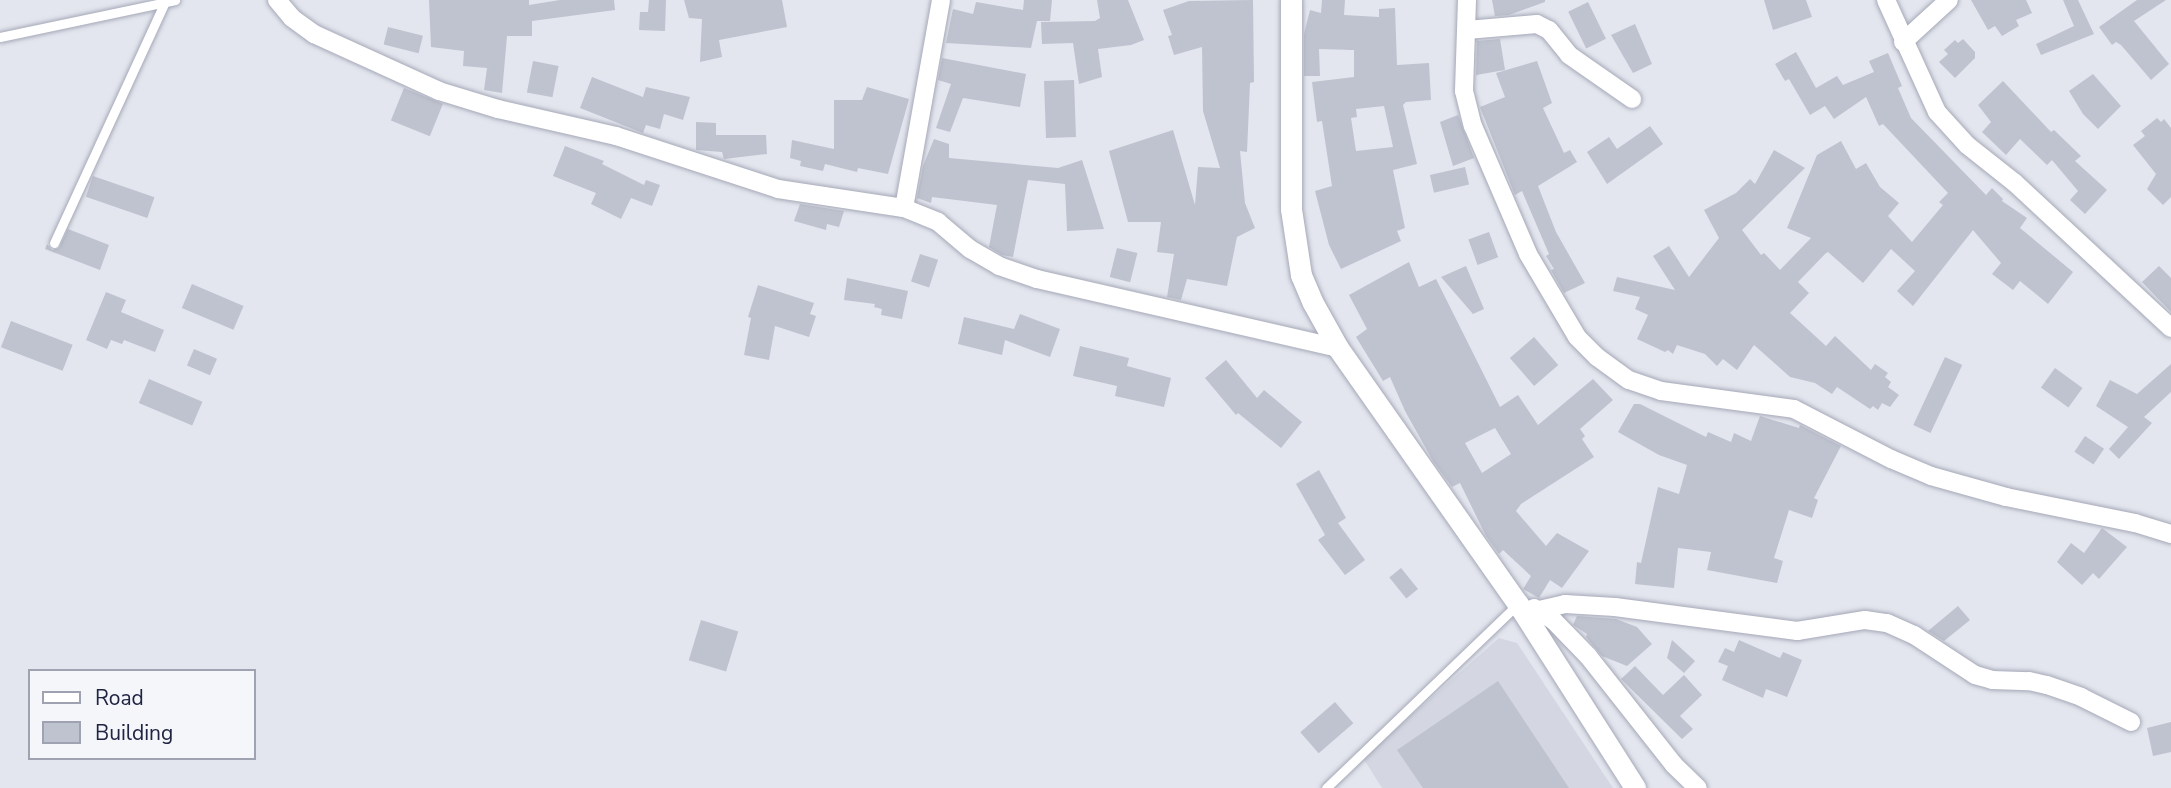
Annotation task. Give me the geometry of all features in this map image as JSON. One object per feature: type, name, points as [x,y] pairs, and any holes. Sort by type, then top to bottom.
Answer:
[{"type":"street","points":[[277,0],[292,18],[314,34],[439,91],[498,109],[616,136],[778,189],[904,208],[938,222],[970,249],[999,266],[1037,279],[1338,348]]},
{"type":"street","points":[[904,208],[941,0]]},
{"type":"street","points":[[1291,0],[1291,186],[1295,248],[1301,275],[1313,303],[1338,348],[1518,604],[1635,788]]},
{"type":"street","points":[[1467,0],[1464,91],[1473,126],[1500,194],[1528,254],[1577,337],[1629,380],[1661,391],[1794,409],[1891,459],[1931,475],[2006,497],[2125,520],[2171,534]]},
{"type":"street","points":[[1886,0],[1937,112],[1967,145],[2015,183],[2171,328]]},
{"type":"street","points":[[1903,42],[1949,0]]},
{"type":"street","points":[[1467,30],[1536,24],[1549,30],[1569,55],[1632,99]]},
{"type":"street","points":[[1518,604],[1539,610],[1554,621],[1588,656],[1674,765],[1698,788]]},
{"type":"street","points":[[1539,610],[1565,604],[1615,607],[1797,631],[1865,620],[1887,623],[1914,635],[1975,675],[1992,680],[2029,681],[2047,685],[2132,722]]},
{"type":"lane","points":[[0,37],[170,1]]},
{"type":"lane","points":[[54,243],[170,1]]},
{"type":"lane","points":[[1326,788],[1518,604]]},
{"type":"shaded area","points":[[1499,638],[1517,643],[1613,788],[1382,788],[1363,758]]},
{"type":"building","points":[[429,0],[529,0],[529,5],[560,0],[614,0],[615,10],[532,21],[532,36],[507,36],[502,93],[484,90],[487,68],[463,66],[464,51],[431,47]]},
{"type":"building","points":[[649,0],[666,0],[665,31],[639,30],[640,12],[648,12]]},
{"type":"building","points":[[684,0],[782,0],[787,27],[719,40],[722,57],[700,62],[702,19],[689,18]]},
{"type":"building","points":[[1024,0],[1052,0],[1050,21],[1037,21],[1031,48],[946,43],[953,9],[973,14],[976,2],[1023,10]]},
{"type":"building","points":[[1097,0],[1128,0],[1144,40],[1131,45],[1098,49],[1102,77],[1079,84],[1073,43],[1042,44],[1041,22],[1095,21],[1100,18]]},
{"type":"building","points":[[1253,0],[1254,82],[1250,83],[1247,152],[1240,151],[1245,203],[1255,228],[1237,237],[1227,286],[1187,279],[1181,300],[1167,297],[1174,254],[1157,252],[1161,222],[1128,222],[1109,151],[1173,130],[1195,205],[1198,167],[1220,168],[1203,111],[1202,47],[1174,55],[1168,36],[1172,35],[1163,10],[1189,1]]},
{"type":"building","points":[[1322,0],[1345,0],[1344,15],[1379,17],[1379,9],[1395,8],[1397,65],[1429,63],[1431,100],[1406,102],[1403,105],[1417,164],[1393,170],[1405,228],[1397,231],[1401,241],[1341,269],[1329,245],[1315,191],[1332,186],[1322,121],[1317,122],[1312,82],[1354,77],[1354,50],[1319,49],[1320,76],[1304,76],[1304,34],[1310,10],[1321,13]],"holes":[[[1384,106],[1393,147],[1356,151],[1351,118],[1357,117],[1356,109]]]},
{"type":"building","points":[[1492,0],[1545,2],[1509,15],[1495,16]]},
{"type":"building","points":[[1764,0],[1806,0],[1812,17],[1773,30]]},
{"type":"building","points":[[1971,0],[2026,0],[2032,13],[2016,20],[2019,26],[2002,36],[1995,26],[1988,30]]},
{"type":"building","points":[[2063,0],[2078,0],[2094,34],[2041,55],[2036,44],[2074,26]]},
{"type":"building","points":[[2137,0],[2166,0],[2134,21],[2169,64],[2151,80],[2121,45],[2116,42],[2112,45],[2099,27]]},
{"type":"building","points":[[1588,2],[1606,39],[1586,48],[1568,12]]},
{"type":"building","points":[[1635,24],[1652,64],[1633,73],[1611,35]]},
{"type":"building","points":[[388,27],[423,36],[419,53],[384,44]]},
{"type":"building","points":[[1500,39],[1505,70],[1476,75],[1477,41]]},
{"type":"building","points":[[1963,39],[1975,52],[1975,58],[1955,78],[1939,62],[1948,54],[1944,50],[1955,40],[1958,43]]},
{"type":"building","points":[[1796,52],[1816,88],[1837,76],[1843,85],[1874,72],[1869,61],[1888,53],[1902,86],[1898,88],[1911,118],[1986,195],[1992,188],[2002,201],[2027,218],[2020,228],[2073,272],[2048,304],[2020,281],[2013,290],[1992,274],[2001,263],[1973,230],[1913,306],[1897,291],[1915,271],[1891,249],[1863,283],[1828,252],[1825,254],[1798,282],[1809,293],[1790,313],[1826,346],[1835,336],[1871,370],[1875,364],[1888,373],[1885,377],[1891,382],[1888,387],[1899,395],[1890,407],[1882,403],[1878,410],[1873,406],[1870,409],[1837,387],[1832,394],[1815,383],[1790,377],[1754,345],[1737,370],[1723,359],[1717,366],[1705,354],[1677,345],[1673,354],[1668,350],[1665,352],[1637,339],[1648,315],[1635,309],[1640,297],[1613,291],[1617,277],[1675,290],[1653,256],[1669,246],[1689,277],[1719,238],[1704,210],[1736,193],[1750,179],[1755,184],[1774,150],[1805,168],[1742,230],[1761,255],[1764,253],[1780,270],[1811,238],[1787,228],[1817,155],[1841,141],[1856,169],[1866,163],[1880,187],[1899,203],[1888,216],[1912,242],[1943,205],[1939,202],[1948,193],[1883,124],[1879,126],[1866,97],[1834,119],[1825,106],[1810,115],[1789,79],[1785,81],[1775,64]]},
{"type":"building","points":[[942,58],[1026,74],[1020,107],[963,98],[950,132],[936,128],[951,84],[938,80]]},
{"type":"building","points":[[533,61],[559,66],[552,97],[527,92]]},
{"type":"building","points":[[1537,61],[1552,103],[1543,108],[1564,153],[1570,150],[1577,162],[1538,186],[1556,232],[1585,283],[1564,293],[1551,270],[1554,269],[1546,256],[1549,254],[1522,191],[1515,195],[1480,107],[1505,97],[1496,73]]},
{"type":"building","points":[[2093,74],[2121,106],[2098,129],[2083,114],[2069,91]]},
{"type":"building","points":[[592,77],[643,97],[646,87],[690,97],[683,120],[664,114],[660,129],[646,125],[643,133],[580,108]]},
{"type":"building","points":[[1074,80],[1076,137],[1046,138],[1044,81]]},
{"type":"building","points":[[2003,81],[2051,132],[2054,130],[2081,156],[2075,161],[2107,190],[2085,214],[2070,200],[2078,191],[2052,160],[2047,165],[2020,139],[2006,155],[1982,132],[1991,122],[1978,105]]},
{"type":"building","points":[[867,87],[909,99],[888,174],[858,168],[857,172],[825,164],[823,171],[800,166],[801,161],[790,158],[792,140],[834,149],[834,100],[862,100]]},
{"type":"building","points":[[404,88],[443,104],[430,136],[391,120]]},
{"type":"building","points":[[1458,115],[1474,158],[1453,166],[1440,122]]},
{"type":"building","points":[[2157,118],[2161,122],[2164,119],[2171,128],[2171,197],[2163,205],[2147,189],[2156,174],[2133,145],[2145,136],[2141,131]]},
{"type":"building","points":[[696,122],[716,123],[716,135],[766,135],[767,154],[724,159],[722,152],[696,150]]},
{"type":"building","points":[[1650,126],[1663,144],[1607,184],[1587,152],[1609,137],[1617,149]]},
{"type":"building","points":[[934,139],[949,144],[949,158],[1058,168],[1082,160],[1104,229],[1067,231],[1065,184],[1028,180],[1013,257],[1002,255],[989,247],[997,205],[932,197],[931,203],[917,198],[923,166]]},
{"type":"building","points":[[565,146],[604,161],[602,164],[644,185],[646,180],[660,185],[652,206],[631,198],[621,219],[591,204],[596,193],[553,176]]},
{"type":"building","points":[[1465,167],[1469,185],[1434,193],[1430,175]]},
{"type":"building","points":[[93,176],[154,197],[147,218],[86,197]]},
{"type":"building","points":[[800,204],[844,211],[839,227],[827,224],[826,230],[794,221]]},
{"type":"building","points":[[68,229],[109,245],[100,270],[45,249],[47,244],[52,250],[59,248]]},
{"type":"building","points":[[1489,232],[1498,257],[1478,265],[1468,240]]},
{"type":"building","points":[[1117,248],[1137,253],[1130,282],[1110,277]]},
{"type":"building","points":[[920,254],[938,260],[929,287],[911,282]]},
{"type":"building","points":[[1409,262],[1419,287],[1436,279],[1500,407],[1518,395],[1538,425],[1593,379],[1613,400],[1580,429],[1585,436],[1582,439],[1594,457],[1521,504],[1516,511],[1546,546],[1557,533],[1589,551],[1562,588],[1550,580],[1539,598],[1523,589],[1531,576],[1503,550],[1499,554],[1486,536],[1460,483],[1452,487],[1433,461],[1405,411],[1390,377],[1383,381],[1356,337],[1367,329],[1349,295]],"holes":[[[1495,428],[1511,454],[1482,473],[1465,443]]]},
{"type":"building","points":[[1466,266],[1484,309],[1473,314],[1441,277]]},
{"type":"building","points":[[2159,266],[2171,278],[2171,312],[2142,282]]},
{"type":"building","points":[[847,278],[908,291],[902,319],[881,315],[882,309],[874,307],[875,304],[844,300]]},
{"type":"building","points":[[192,284],[244,306],[233,330],[182,308]]},
{"type":"building","points":[[758,285],[814,303],[810,314],[816,316],[809,337],[775,326],[769,360],[744,355],[751,318],[748,317]]},
{"type":"building","points":[[106,292],[126,300],[121,312],[164,330],[155,352],[124,340],[122,344],[111,340],[107,349],[86,340]]},
{"type":"building","points":[[1020,314],[1060,329],[1050,357],[1005,340],[1002,355],[958,344],[964,317],[1014,329]]},
{"type":"building","points":[[11,321],[73,345],[63,371],[1,347]]},
{"type":"building","points":[[1534,337],[1558,365],[1534,386],[1510,358]]},
{"type":"building","points":[[1080,346],[1129,358],[1127,366],[1171,378],[1164,407],[1115,396],[1117,386],[1073,376]]},
{"type":"building","points":[[194,349],[217,359],[210,375],[187,366]]},
{"type":"building","points":[[1945,357],[1962,365],[1931,433],[1913,425]]},
{"type":"building","points":[[1226,360],[1257,398],[1264,390],[1302,422],[1281,448],[1238,413],[1236,415],[1205,378]]},
{"type":"building","points":[[2171,364],[2171,392],[2144,417],[2152,423],[2119,459],[2109,449],[2128,427],[2096,406],[2110,380],[2137,394]]},
{"type":"building","points":[[2055,368],[2083,388],[2068,407],[2041,387]]},
{"type":"building","points":[[149,379],[202,402],[192,426],[139,403]]},
{"type":"building","points":[[1634,404],[1640,404],[1706,437],[1708,432],[1731,442],[1734,433],[1751,441],[1760,416],[1799,428],[1800,425],[1841,446],[1814,498],[1818,500],[1812,518],[1789,510],[1774,558],[1783,561],[1777,583],[1707,570],[1711,552],[1678,548],[1674,588],[1635,584],[1637,562],[1641,563],[1658,487],[1679,494],[1687,465],[1659,455],[1618,432]]},
{"type":"building","points":[[2085,436],[2104,449],[2093,465],[2074,452]]},
{"type":"building","points":[[1319,470],[1346,518],[1338,523],[1365,560],[1345,575],[1318,540],[1325,535],[1296,484]]},
{"type":"building","points":[[2102,528],[2127,547],[2099,579],[2093,573],[2082,585],[2057,562],[2071,543],[2084,553]]},
{"type":"building","points":[[1401,568],[1418,589],[1406,598],[1389,577]]},
{"type":"building","points":[[1958,606],[1970,620],[1944,641],[1928,631]]},
{"type":"building","points":[[1577,616],[1616,619],[1637,627],[1652,644],[1627,666],[1602,656],[1586,637],[1587,634],[1573,625]]},
{"type":"building","points":[[701,620],[738,631],[726,672],[689,660]]},
{"type":"building","points":[[1672,640],[1695,661],[1684,673],[1667,658]]},
{"type":"building","points":[[1739,640],[1780,658],[1783,652],[1802,660],[1787,697],[1766,689],[1763,698],[1722,680],[1728,666],[1718,662],[1725,648],[1734,652]]},
{"type":"building","points":[[1635,666],[1663,695],[1684,675],[1702,695],[1680,716],[1693,729],[1682,739],[1621,679]]},
{"type":"building","points":[[1498,681],[1569,788],[1423,788],[1397,750]]},
{"type":"building","points":[[1335,702],[1353,723],[1319,753],[1300,732]]},
{"type":"building","points":[[2171,722],[2171,752],[2153,756],[2147,728]]}]
